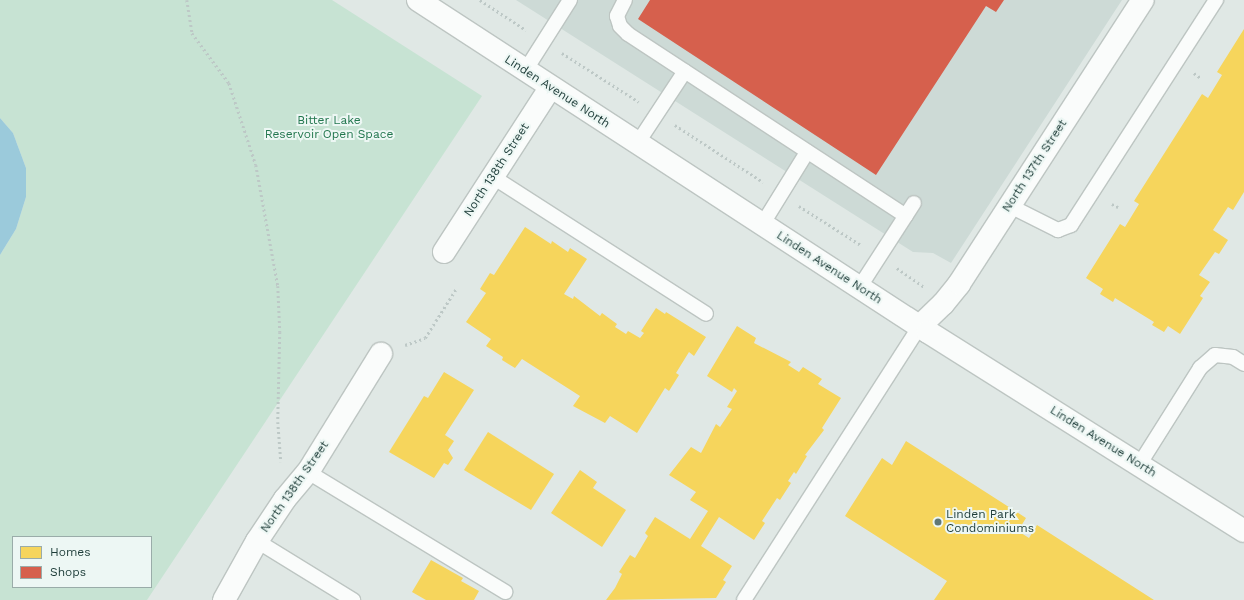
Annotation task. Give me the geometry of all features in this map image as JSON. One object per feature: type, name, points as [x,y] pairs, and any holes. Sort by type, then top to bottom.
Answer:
[{"type":"street","name":"Linden Avenue North","points":[[418,0],[550,88],[859,288],[1244,531]]},
{"type":"street","name":"North 137th Street","points":[[920,326],[943,304],[959,284],[1143,0]]},
{"type":"street","name":"North 138th Street","points":[[444,252],[550,88]]},
{"type":"street","name":"North 138th Street","points":[[224,600],[257,541],[284,499],[308,472],[381,354]]},
{"type":"lane","points":[[525,71],[570,0]]},
{"type":"lane","points":[[625,0],[617,16],[620,26],[628,34],[906,216]]},
{"type":"lane","points":[[1010,206],[1058,230],[1072,224],[1216,0]]},
{"type":"lane","points":[[637,144],[685,71]]},
{"type":"lane","points":[[762,225],[807,152]]},
{"type":"lane","points":[[493,177],[706,314]]},
{"type":"lane","points":[[859,288],[914,203]]},
{"type":"lane","points":[[744,600],[920,326]]},
{"type":"lane","points":[[1139,465],[1200,368],[1216,355],[1233,357],[1244,364]]},
{"type":"lane","points":[[308,472],[506,592]]},
{"type":"lane","points":[[257,541],[353,600]]},
{"type":"path","points":[[187,0],[192,33],[229,83],[256,165],[278,286],[280,332],[278,422],[284,499]]},
{"type":"path","points":[[381,354],[425,338],[456,289]]},
{"type":"shaded area","points":[[516,0],[1122,0],[951,263],[933,253],[913,252]]},
{"type":"green space","name":"Bitter Lake Reservoir Open Space","points":[[0,0],[332,0],[482,96],[147,600],[0,600],[0,255],[16,229],[26,197],[26,168],[13,133],[0,118]]},
{"type":"water","points":[[0,118],[13,133],[26,168],[26,197],[16,229],[0,255]]},
{"type":"building: Homes","points":[[1244,29],[1244,192],[1233,210],[1228,207],[1213,230],[1228,240],[1219,254],[1215,252],[1199,275],[1210,282],[1200,296],[1203,298],[1180,334],[1168,326],[1164,332],[1152,325],[1154,322],[1115,298],[1113,302],[1100,294],[1103,289],[1086,278],[1120,224],[1125,227],[1139,204],[1134,201],[1202,94],[1208,98],[1222,75],[1217,72]]},
{"type":"building: Homes","points":[[525,227],[551,244],[552,241],[568,252],[570,248],[587,259],[564,294],[573,299],[574,296],[600,316],[602,313],[617,324],[615,327],[626,334],[628,331],[640,338],[644,333],[641,331],[656,308],[665,314],[666,312],[706,337],[694,356],[689,352],[676,373],[679,375],[669,391],[665,388],[637,433],[610,416],[605,423],[573,406],[580,396],[522,359],[515,368],[502,360],[503,357],[486,346],[491,339],[466,322],[486,293],[480,289],[490,273],[494,275]]},
{"type":"building: Homes","points":[[737,326],[756,338],[754,343],[791,362],[788,365],[799,372],[803,367],[822,379],[818,384],[841,398],[822,428],[824,430],[805,455],[807,456],[796,474],[794,472],[788,481],[791,483],[780,500],[777,498],[762,521],[765,523],[754,540],[719,517],[701,546],[732,566],[723,580],[726,582],[716,598],[606,600],[615,588],[622,574],[619,572],[630,555],[635,558],[648,536],[645,533],[655,517],[690,539],[708,511],[690,500],[696,492],[669,475],[691,447],[701,453],[716,424],[720,427],[732,409],[727,407],[737,391],[734,388],[732,392],[707,376]]},
{"type":"building: Homes","points":[[444,372],[474,390],[445,435],[454,441],[448,450],[453,458],[448,465],[444,463],[434,478],[389,452],[424,396],[428,398]]},
{"type":"building: Homes","points":[[488,432],[554,474],[531,510],[464,470]]},
{"type":"building: Homes","name":"Linden Park Condominiums","points":[[906,441],[1026,518],[1018,531],[1029,538],[1037,525],[1154,600],[934,600],[947,581],[845,516],[882,458],[892,465]]},
{"type":"building: Homes","points":[[580,470],[597,482],[593,488],[626,510],[602,547],[551,513]]},
{"type":"building: Homes","points":[[431,560],[463,578],[461,581],[479,591],[474,600],[426,600],[412,592]]},
{"type":"building: Shops","points":[[650,0],[1004,0],[996,12],[986,6],[876,175],[638,19]]},
{"type":"place","name":"Linden Park Condominiums","points":[[938,522]]}]
